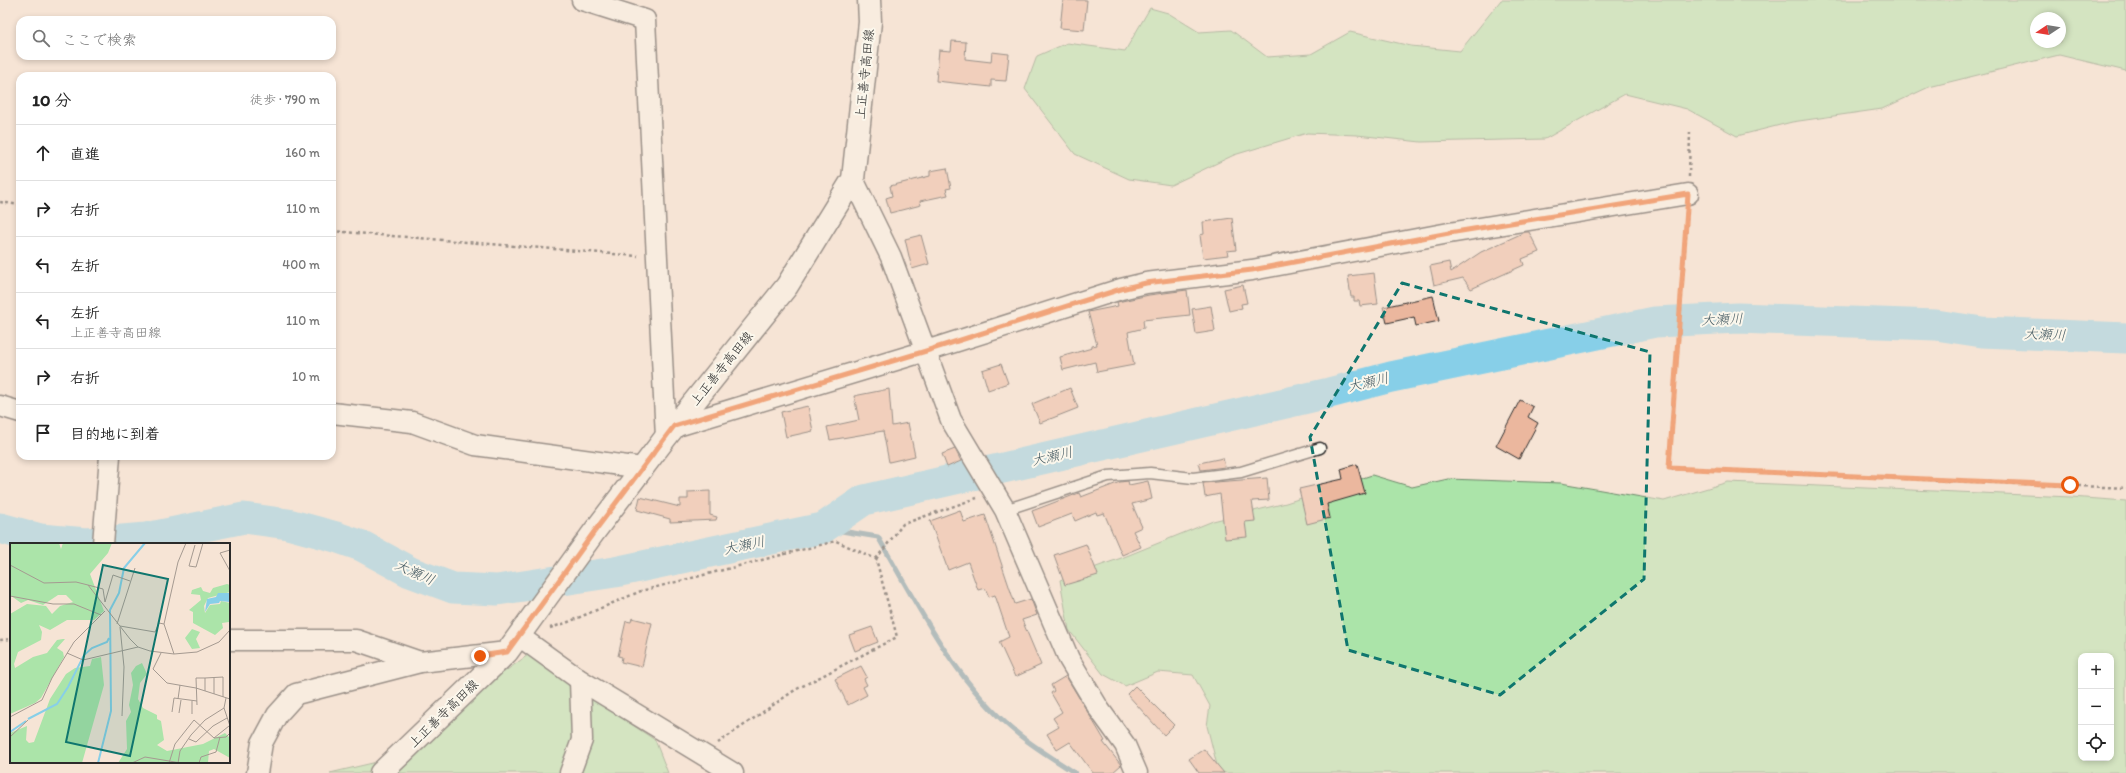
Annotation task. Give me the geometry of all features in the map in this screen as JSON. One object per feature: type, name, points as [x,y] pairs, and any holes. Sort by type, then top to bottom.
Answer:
[{"type":"main road","name":"上正善寺高田線","points":[[381,773],[513,644],[642,468],[787,286],[853,179],[870,22],[869,0]]},
{"type":"street","points":[[582,0],[645,20],[657,258],[670,432],[1121,289],[1146,283],[1252,270],[1449,233],[1688,194]]},
{"type":"street","points":[[853,179],[891,257],[951,420],[1005,510],[1069,659],[1099,709],[1125,745],[1137,773]]},
{"type":"street","points":[[0,406],[16,411]]},
{"type":"street","points":[[336,413],[412,422],[475,445],[642,468]]},
{"type":"street","points":[[103,543],[110,460]]},
{"type":"street","points":[[230,640],[356,640],[420,662]]},
{"type":"street","points":[[257,773],[262,743],[277,715],[296,694],[420,662],[513,644],[580,680],[733,773]]},
{"type":"street","points":[[570,773],[582,740],[580,680]]},
{"type":"lane","points":[[1005,510],[1108,476],[1150,473],[1193,478],[1241,472],[1320,448]]},
{"type":"path","points":[[1690,130],[1688,194],[1669,468],[2126,488]]},
{"type":"path","points":[[0,202],[16,204]]},
{"type":"path","points":[[336,231],[657,258]]},
{"type":"path","points":[[876,559],[903,524],[994,492]]},
{"type":"path","points":[[513,644],[641,591],[836,541],[876,559]]},
{"type":"path","points":[[701,754],[794,690],[897,637],[876,559]]},
{"type":"path","points":[[0,640],[10,639]]},
{"type":"highlighted area","points":[[1402,283],[1650,352],[1644,579],[1500,695],[1348,650],[1310,437]]},
{"type":"green space","points":[[1501,0],[2126,0],[2126,71],[2059,55],[1929,87],[1882,109],[1792,122],[1737,136],[1687,109],[1625,94],[1545,139],[1421,142],[1357,135],[1307,133],[1234,155],[1171,185],[1129,179],[1075,154],[1025,89],[1037,56],[1067,43],[1125,51],[1150,8],[1168,13],[1199,32],[1231,30],[1267,57],[1311,54],[1350,32],[1411,46],[1460,51]]},
{"type":"green space","points":[[1372,475],[1412,487],[1448,479],[1561,483],[1664,501],[1728,482],[2071,497],[2126,501],[2126,773],[1219,773],[1207,726],[1210,706],[1193,675],[1158,672],[1125,686],[1103,674],[1069,630],[1060,580],[1124,557],[1213,521],[1286,503]]},
{"type":"green space","points":[[528,655],[655,740],[668,773],[330,773],[377,762]]},
{"type":"building","points":[[1063,0],[1087,0],[1084,30],[1060,28]]},
{"type":"building","points":[[952,41],[966,42],[965,59],[991,62],[992,52],[1009,54],[1006,81],[991,80],[991,87],[936,81],[939,50],[951,51]]},
{"type":"building","points":[[947,168],[951,188],[946,189],[948,195],[920,201],[921,205],[890,213],[886,198],[892,196],[890,186],[930,176],[930,171]]},
{"type":"building","points":[[1232,218],[1236,250],[1227,251],[1228,255],[1203,258],[1200,235],[1204,234],[1203,222]]},
{"type":"building","points":[[1525,232],[1529,232],[1539,252],[1522,259],[1524,265],[1471,289],[1463,278],[1434,285],[1430,266],[1449,262],[1451,272],[1481,252]]},
{"type":"building","points":[[921,235],[929,264],[912,269],[905,239]]},
{"type":"building","points":[[1374,273],[1378,304],[1360,306],[1359,301],[1354,301],[1354,297],[1351,297],[1348,276]]},
{"type":"building","points":[[1243,285],[1247,303],[1241,304],[1242,308],[1229,311],[1224,289]]},
{"type":"building","points":[[1187,290],[1190,315],[1143,320],[1144,328],[1128,332],[1134,365],[1097,372],[1095,362],[1063,370],[1060,357],[1092,348],[1092,346],[1097,345],[1088,312],[1118,306],[1117,302],[1149,295]]},
{"type":"building","points":[[1433,296],[1439,321],[1416,326],[1414,317],[1387,323],[1383,307]]},
{"type":"building","points":[[1211,306],[1215,331],[1196,334],[1192,309]]},
{"type":"building","points":[[1001,364],[1008,383],[988,390],[982,370]]},
{"type":"building","points":[[1070,388],[1078,408],[1040,423],[1032,404]]},
{"type":"building","points":[[889,389],[892,426],[908,423],[915,456],[889,462],[883,431],[830,440],[827,427],[859,420],[854,396]]},
{"type":"building","points":[[1520,400],[1533,407],[1528,417],[1538,423],[1519,459],[1496,446]]},
{"type":"building","points":[[808,406],[813,431],[786,437],[781,412]]},
{"type":"building","points":[[955,449],[961,461],[947,467],[942,454]]},
{"type":"building","points":[[1223,458],[1225,467],[1201,470],[1199,463]]},
{"type":"building","points":[[1357,464],[1365,493],[1327,504],[1330,518],[1307,524],[1299,489],[1343,479],[1341,469]]},
{"type":"building","points":[[1267,478],[1269,500],[1252,501],[1255,521],[1245,522],[1247,537],[1225,539],[1220,494],[1205,497],[1203,483]]},
{"type":"building","points":[[1128,481],[1129,485],[1148,481],[1152,499],[1132,504],[1142,527],[1133,531],[1141,547],[1122,555],[1104,513],[1097,515],[1096,512],[1075,521],[1072,514],[1038,527],[1032,511],[1079,493],[1081,497],[1120,482]]},
{"type":"building","points":[[710,491],[710,515],[717,517],[716,520],[670,522],[670,519],[637,510],[640,497],[680,507],[680,499],[688,499],[688,492]]},
{"type":"building","points":[[960,510],[964,522],[985,515],[1015,604],[1031,599],[1037,615],[1022,620],[1041,665],[1015,677],[999,642],[1009,637],[995,595],[989,597],[985,588],[978,590],[968,562],[948,570],[930,521]]},
{"type":"building","points":[[1086,544],[1098,575],[1065,585],[1054,555]]},
{"type":"building","points":[[632,618],[652,623],[642,667],[621,662],[622,657],[618,656],[626,621],[631,622]]},
{"type":"building","points":[[872,627],[878,642],[855,651],[849,635]]},
{"type":"building","points":[[861,666],[867,677],[864,679],[867,685],[863,687],[867,695],[848,705],[835,679]]},
{"type":"building","points":[[1066,676],[1105,741],[1103,742],[1121,765],[1112,773],[1093,773],[1070,742],[1057,750],[1047,734],[1059,727],[1053,718],[1062,712],[1051,693],[1054,691],[1051,685]]},
{"type":"building","points":[[1135,686],[1174,725],[1164,735],[1127,694]]},
{"type":"building","points":[[1204,749],[1224,773],[1199,773],[1189,759]]},
{"type":"waterway","name":"大瀬川","points":[[0,528],[40,539],[87,543],[146,538],[244,518],[288,524],[336,537],[362,546],[410,572],[453,588],[497,590],[615,572],[823,528],[864,500],[1329,393],[1391,377],[1655,322],[1738,318],[1936,325],[1982,332],[2126,338]]},
{"type":"waterway","points":[[823,528],[878,537],[939,642],[975,691],[995,713],[1017,733],[1038,749],[1075,773]]},
{"type":"route","points":[[480,656],[507,652],[594,532],[674,426],[926,351],[1121,289],[1146,283],[1252,270],[1449,233],[1688,194],[1669,468],[2070,485]]}]
